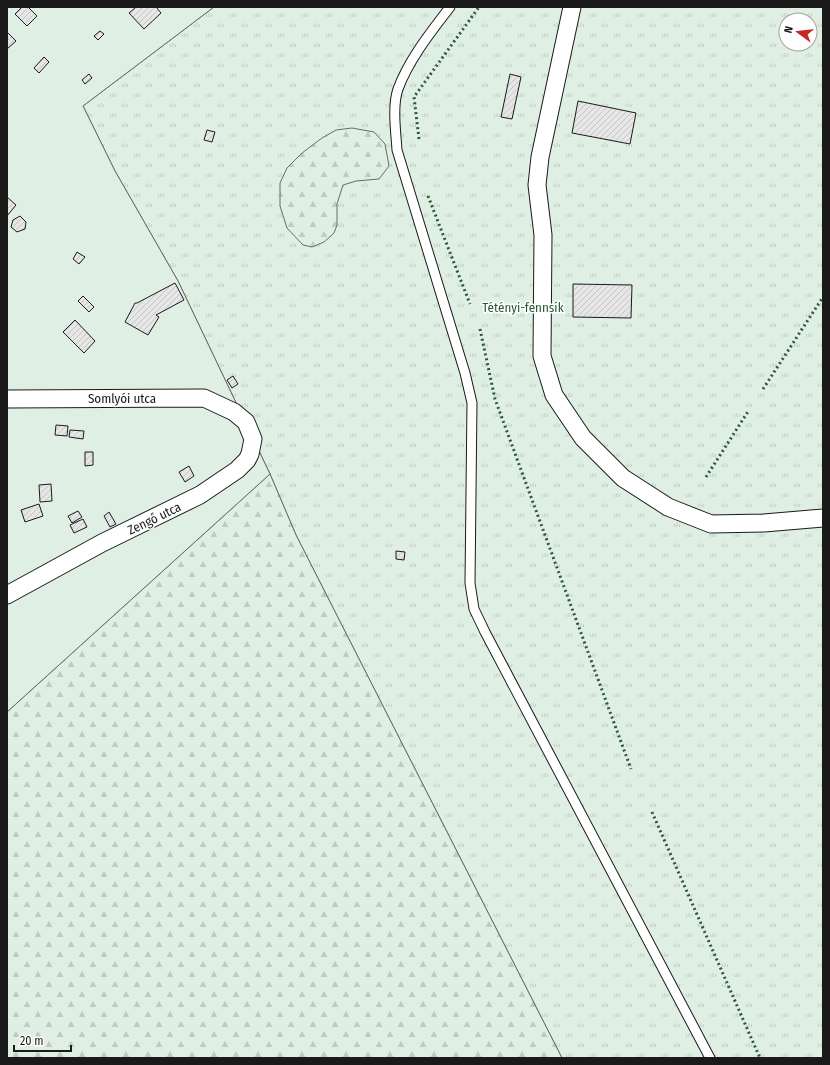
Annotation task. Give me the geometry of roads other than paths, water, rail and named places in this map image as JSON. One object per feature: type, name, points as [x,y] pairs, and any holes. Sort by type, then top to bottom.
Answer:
[{"type":"street","points":[[572,7],[540,157],[537,185],[543,235],[542,356],[554,395],[583,438],[623,478],[668,507],[710,524],[764,523],[823,518]]},
{"type":"street","name":"Somlyói utca","points":[[7,399],[204,398],[234,412]]},
{"type":"street","name":"Zengő utca","points":[[7,595],[102,544],[200,495],[237,470],[247,460],[250,454],[253,439],[246,422],[234,412]]},
{"type":"lane","points":[[450,7],[425,40],[408,67],[397,90],[395,118],[397,150],[465,373],[472,403],[470,583],[474,609],[710,1058]]},
{"type":"park label","name":"Tétényi-fennsík","points":[[523,307]]}]
